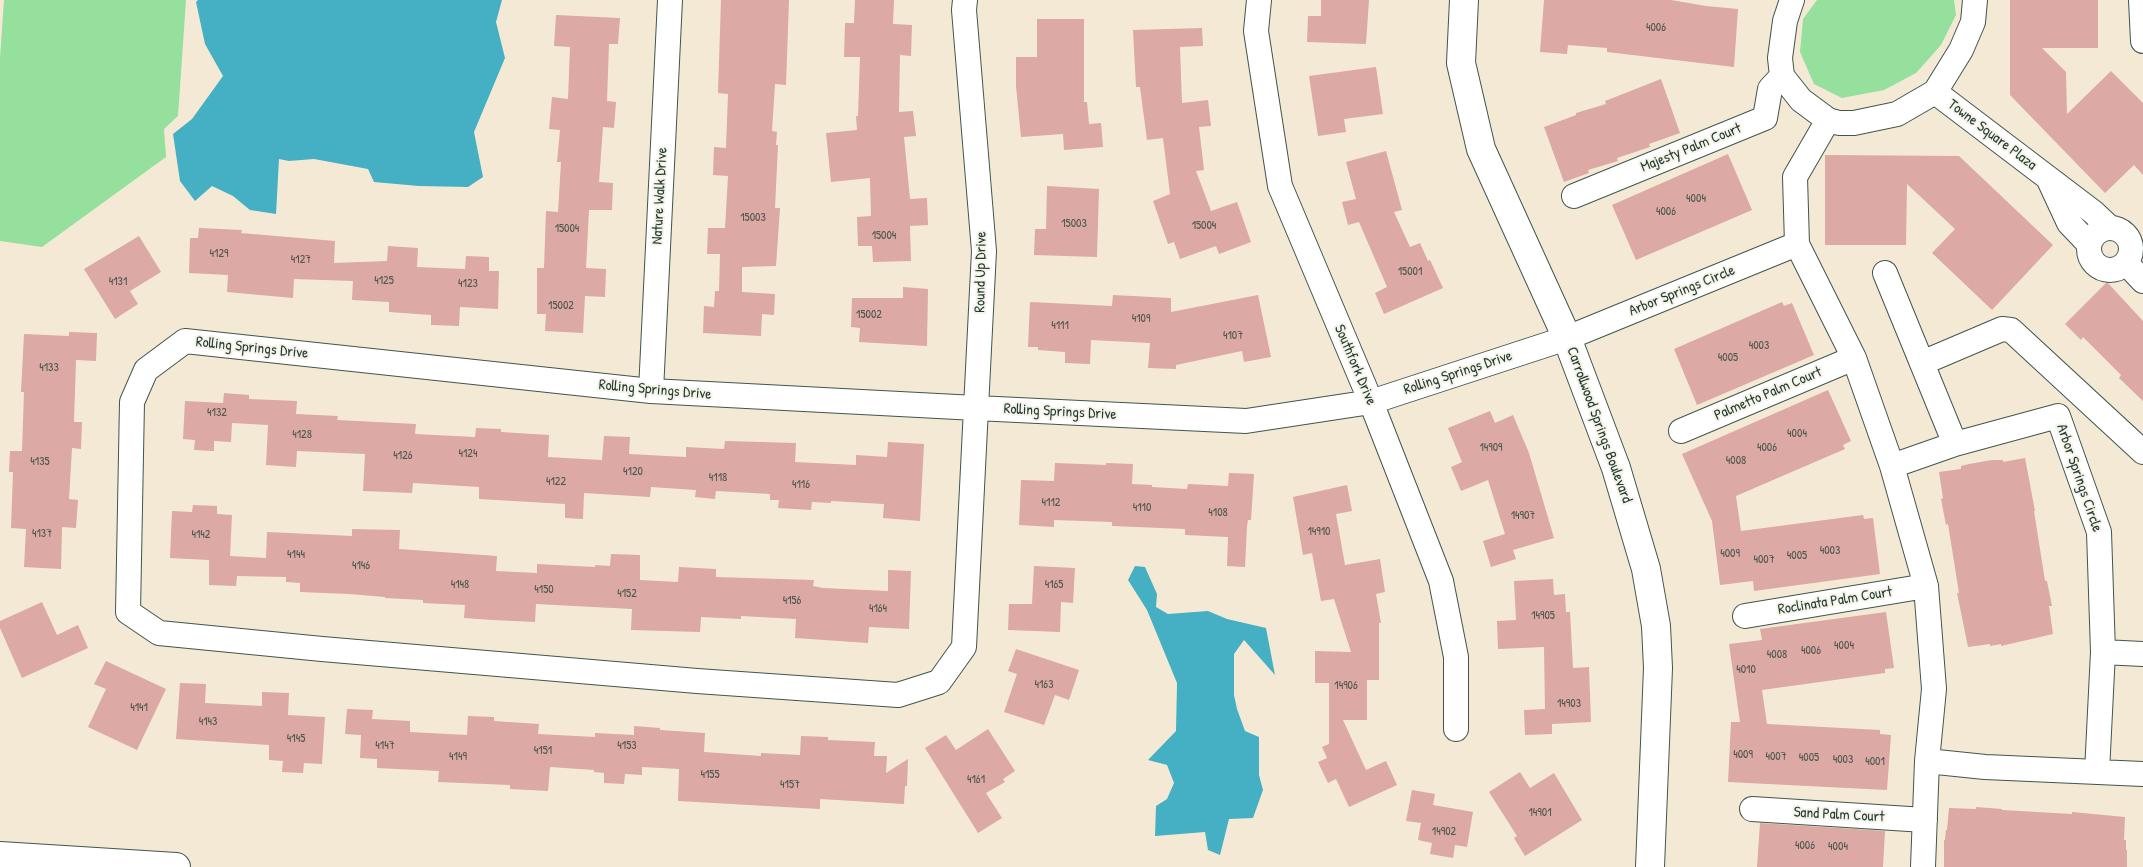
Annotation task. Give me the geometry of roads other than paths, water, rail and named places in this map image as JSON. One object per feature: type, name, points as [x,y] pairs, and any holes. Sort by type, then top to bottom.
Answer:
[{"type":"street","name":"Nature Walk Drive","points":[[651,391],[670,0]]},
{"type":"street","name":"Round Up Drive","points":[[965,0],[964,10],[984,251],[969,544]]},
{"type":"street","name":"Southfork Drive","points":[[1259,0],[1256,31],[1280,186],[1371,402],[1442,581],[1456,657],[1456,729]]},
{"type":"street","name":"Carrollwood Springs Boulevard","points":[[1464,0],[1461,63],[1481,149],[1568,338],[1616,468],[1646,570],[1656,626],[1658,668],[1650,867]]},
{"type":"street","points":[[1788,1],[1780,58],[1782,76],[1801,100],[1828,120],[1839,123],[1854,123],[1897,114],[1935,92],[1961,50],[1973,22],[1975,0]]},
{"type":"street","points":[[2141,0],[2143,41]]},
{"type":"street","name":"Majesty Palm Court","points":[[1574,196],[1765,118],[1770,89],[1782,76]]},
{"type":"street","name":"Towne Square Plaza","points":[[1935,92],[2093,212],[2109,228],[2122,232],[2130,243],[2131,250],[2126,263],[2114,270],[2100,268],[2090,258],[2089,244],[2069,223],[2048,178]]},
{"type":"street","points":[[1828,120],[1795,177],[1797,244],[1854,358],[1892,466],[1926,586],[1934,689],[1927,761],[1923,867]]},
{"type":"street","points":[[2089,244],[2096,232],[2109,228]]},
{"type":"street","name":"Arbor Springs Circle","points":[[1568,338],[1797,244]]},
{"type":"street","points":[[2126,263],[2143,281]]},
{"type":"street","points":[[1885,272],[1954,444]]},
{"type":"street","points":[[1922,363],[2002,329],[2011,330],[2143,452]]},
{"type":"street","name":"Rolling Springs Drive","points":[[969,544],[964,647],[939,682],[898,695],[697,681],[159,633],[128,612],[132,402],[146,370],[185,341],[651,391],[1246,421],[1371,402],[1568,338]]},
{"type":"street","name":"Palmetto Palm Court","points":[[1682,431],[1854,358]]},
{"type":"street","points":[[2058,416],[2085,398]]},
{"type":"street","name":"Arbor Springs Circle","points":[[1892,466],[1954,444],[2058,416],[2099,532],[2102,652],[2097,772]]},
{"type":"street","name":"Roclinata Palm Court","points":[[1745,616],[1926,586]]},
{"type":"street","points":[[2102,652],[2143,654]]},
{"type":"street","points":[[1927,761],[1985,767],[2143,774]]},
{"type":"street","name":"Sand Palm Court","points":[[1752,810],[1925,820]]},
{"type":"street","points":[[0,856],[176,867]]},
{"type":"water","points":[[198,0],[502,0],[496,22],[505,58],[474,132],[483,177],[468,187],[419,186],[374,182],[368,169],[314,159],[289,161],[279,159],[276,214],[250,210],[233,196],[212,186],[195,201],[180,181],[173,134],[192,119],[223,76],[205,44],[196,2]]},
{"type":"water","points":[[1135,566],[1145,567],[1157,594],[1156,607],[1168,614],[1208,611],[1227,619],[1266,628],[1275,675],[1244,640],[1234,654],[1234,695],[1245,731],[1259,737],[1259,775],[1263,790],[1253,818],[1229,819],[1220,855],[1208,850],[1205,832],[1155,836],[1156,806],[1167,799],[1174,783],[1167,765],[1148,760],[1176,731],[1177,683],[1147,610],[1128,580]]}]
